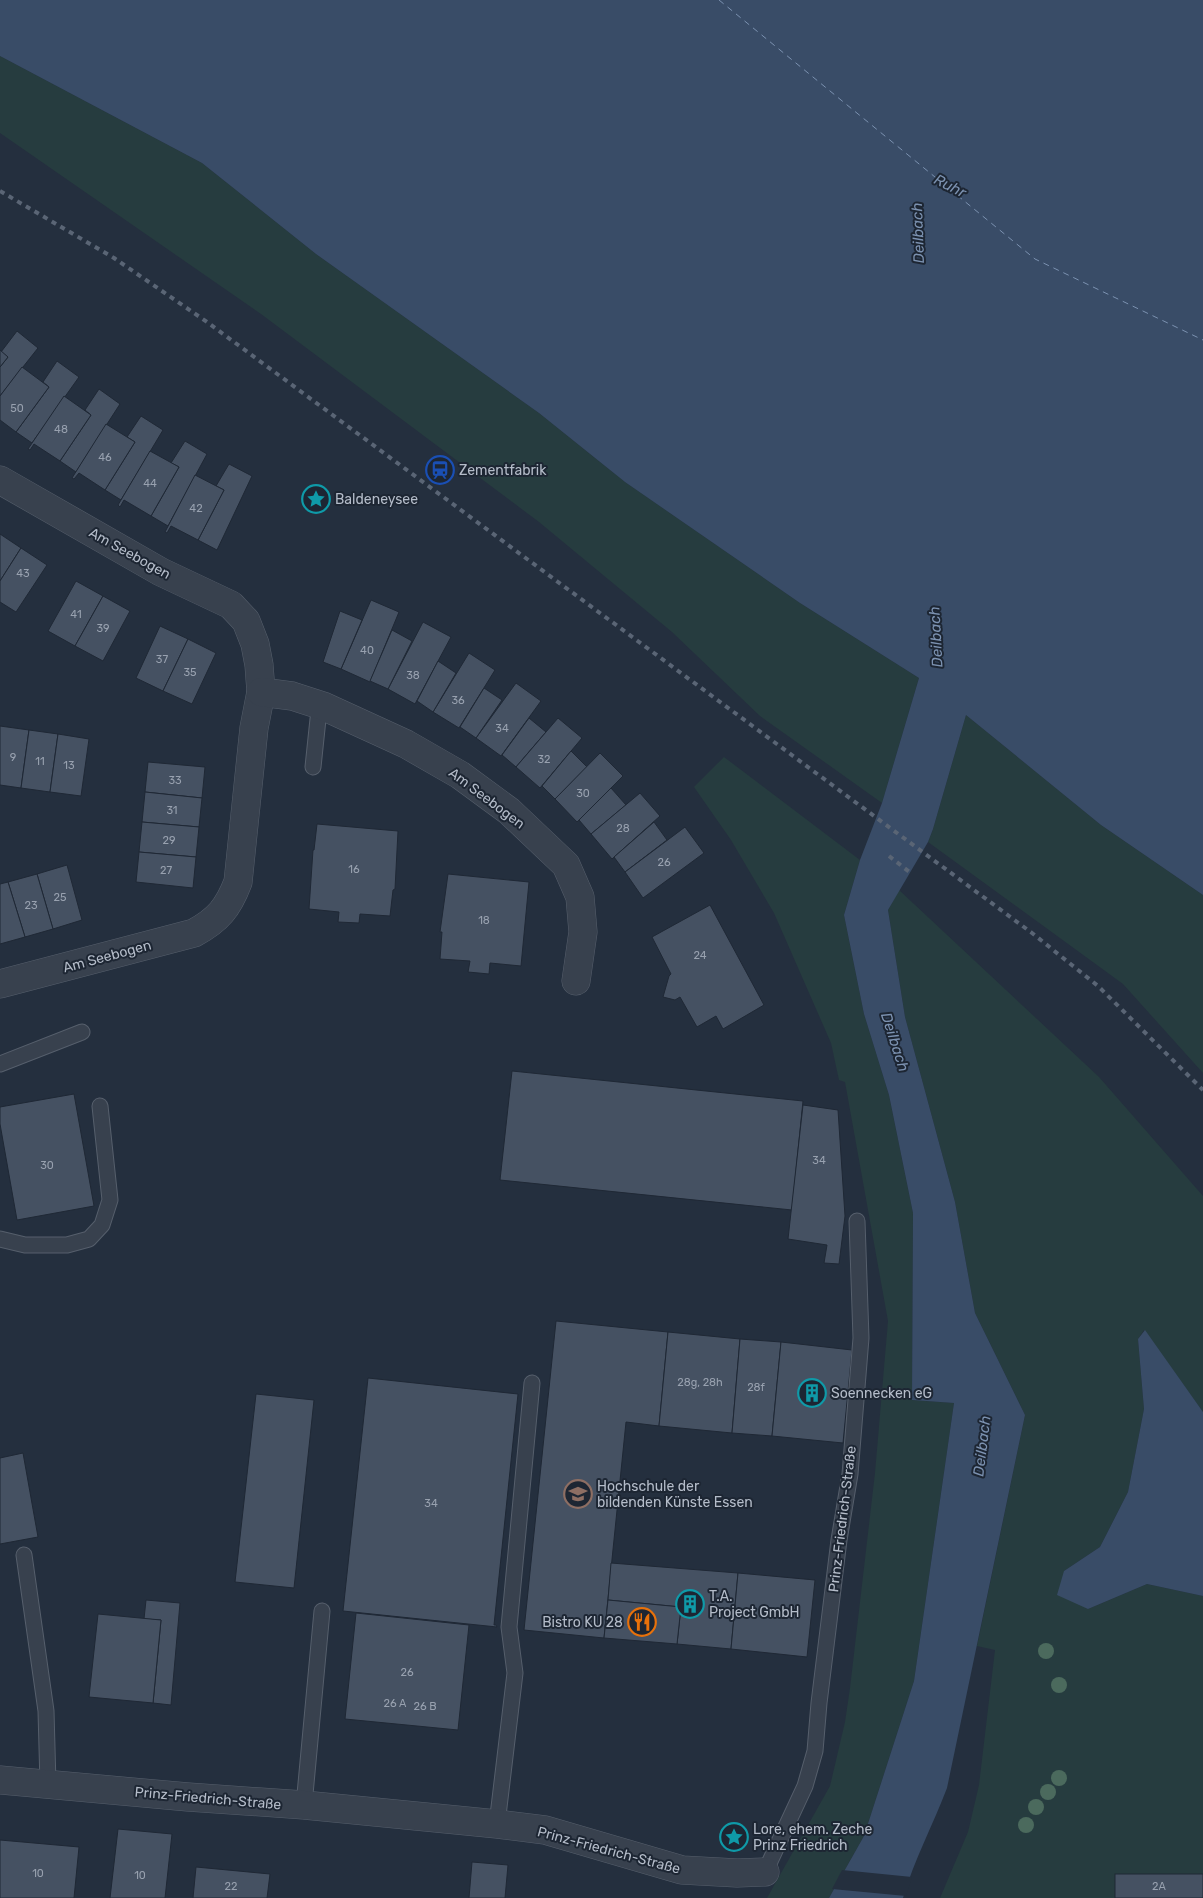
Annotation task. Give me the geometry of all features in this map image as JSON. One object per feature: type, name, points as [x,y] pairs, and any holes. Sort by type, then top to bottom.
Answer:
[{"type":"street","name":"Am Seebogen","points":[[0,480],[161,572],[231,605],[246,621],[256,644],[261,692],[254,728],[238,882],[230,901],[222,913],[210,924],[194,933],[0,984]]},
{"type":"street","name":"Am Seebogen","points":[[261,692],[292,696],[323,706],[406,744],[460,775],[509,811],[566,866],[580,898],[583,932],[576,981]]},
{"type":"street","name":"Prinz-Friedrich-Straße","points":[[0,1780],[497,1824],[545,1830],[682,1870],[737,1874],[765,1872]]},
{"type":"lane","points":[[313,767],[318,718],[323,706]]},
{"type":"lane","points":[[0,1064],[82,1032]]},
{"type":"lane","points":[[0,1239],[25,1245],[67,1245],[89,1239],[102,1225],[110,1200],[100,1106]]},
{"type":"lane","name":"Prinz-Friedrich-Straße","points":[[765,1872],[806,1786],[815,1751],[839,1540],[850,1474],[861,1338],[858,1221]]},
{"type":"lane","points":[[497,1824],[514,1673],[509,1627],[532,1383]]},
{"type":"lane","points":[[24,1556],[46,1711],[48,1784]]},
{"type":"lane","points":[[304,1806],[322,1611]]},
{"type":"green space","points":[[0,56],[202,163],[316,254],[539,413],[625,482],[800,603],[919,678],[882,803],[760,716],[672,632],[539,522],[261,314],[0,133]]},
{"type":"green space","points":[[966,715],[1101,825],[1203,895],[1203,1073],[1123,984],[928,842]]},
{"type":"green space","points":[[724,757],[860,860],[844,915],[864,1014],[889,1095],[913,1213],[912,1400],[954,1403],[914,1681],[864,1836],[829,1898],[767,1898],[830,1786],[845,1722],[875,1473],[888,1321],[845,1082],[839,1080],[831,1043],[774,913],[731,840],[694,787]]},
{"type":"green space","points":[[899,890],[1099,1077],[1203,1196],[1203,1412],[1144,1330],[1138,1339],[1144,1409],[1128,1492],[1100,1547],[1064,1571],[1088,1609],[1147,1584],[1203,1596],[1203,1898],[940,1898],[968,1832],[979,1785],[995,1650],[977,1646],[1025,1415],[975,1313],[955,1202],[905,1017],[888,910]]},
{"type":"water","points":[[0,0],[1203,0],[1203,895],[1101,825],[966,715],[928,842],[888,910],[905,1017],[955,1202],[975,1313],[1025,1415],[947,1788],[903,1898],[829,1898],[864,1836],[914,1681],[954,1403],[912,1400],[913,1213],[889,1095],[864,1014],[844,915],[860,860],[882,803],[919,678],[800,603],[625,482],[539,413],[316,254],[202,163],[0,56]]},
{"type":"water","points":[[1145,1330],[1203,1412],[1203,1596],[1147,1584],[1088,1609],[1057,1595],[1064,1571],[1100,1547],[1128,1492],[1144,1409],[1138,1339]]},
{"type":"pier","points":[[842,1870],[912,1877],[906,1896],[832,1889]]},
{"type":"building","points":[[17,331],[38,348],[0,396],[0,367],[8,357],[1,352]]},
{"type":"building","points":[[0,350],[8,357],[0,367]]},
{"type":"building","points":[[57,361],[79,377],[32,443],[16,432],[49,387],[43,382]]},
{"type":"building","points":[[22,367],[49,387],[16,432],[0,420],[0,396]]},
{"type":"building","points":[[99,389],[120,404],[76,472],[60,461],[91,415],[85,410]]},
{"type":"building","points":[[64,396],[91,415],[60,461],[34,444],[30,450],[28,449]]},
{"type":"building","points":[[141,416],[163,430],[121,500],[105,490],[135,442],[127,437]]},
{"type":"building","points":[[106,424],[135,442],[105,490],[79,473],[74,479],[72,478]]},
{"type":"building","points":[[185,441],[207,454],[168,526],[151,516],[179,467],[171,463]]},
{"type":"building","points":[[150,451],[179,467],[151,516],[124,500],[120,507],[118,505]]},
{"type":"building","points":[[229,464],[252,476],[217,550],[198,540],[224,490],[216,486]]},
{"type":"building","points":[[195,475],[224,490],[198,540],[171,526],[167,533],[165,532]]},
{"type":"building","points":[[0,534],[21,548],[0,581]]},
{"type":"building","points":[[21,548],[47,565],[16,612],[0,602],[0,581]]},
{"type":"building","points":[[76,581],[103,596],[75,646],[48,631]]},
{"type":"building","points":[[103,596],[130,611],[103,661],[75,646]]},
{"type":"building","points":[[371,600],[399,612],[370,682],[341,669]]},
{"type":"building","points":[[340,611],[362,620],[341,669],[323,662]]},
{"type":"building","points":[[423,622],[451,637],[415,704],[388,689]]},
{"type":"building","points":[[160,626],[188,639],[163,691],[136,678]]},
{"type":"building","points":[[392,630],[412,641],[388,689],[370,681]]},
{"type":"building","points":[[188,639],[216,653],[192,704],[163,691]]},
{"type":"building","points":[[469,653],[495,670],[459,728],[433,712]]},
{"type":"building","points":[[438,661],[456,673],[433,712],[417,701]]},
{"type":"building","points":[[516,683],[541,701],[501,756],[476,738]]},
{"type":"building","points":[[484,688],[502,700],[476,738],[460,727]]},
{"type":"building","points":[[529,718],[546,732],[516,767],[502,755]]},
{"type":"building","points":[[558,718],[582,738],[540,788],[516,767]]},
{"type":"building","points":[[0,726],[29,730],[21,788],[0,785]]},
{"type":"building","points":[[29,730],[58,734],[50,792],[21,788]]},
{"type":"building","points":[[58,734],[89,739],[81,796],[50,792]]},
{"type":"building","points":[[571,751],[587,767],[555,799],[542,786]]},
{"type":"building","points":[[600,753],[623,776],[577,822],[555,799]]},
{"type":"building","points":[[148,762],[205,767],[202,798],[145,792]]},
{"type":"building","points":[[611,788],[626,805],[591,834],[579,820]]},
{"type":"building","points":[[145,792],[202,798],[199,827],[142,822]]},
{"type":"building","points":[[640,793],[660,816],[612,859],[591,834]]},
{"type":"building","points":[[142,822],[199,827],[196,857],[139,852]]},
{"type":"building","points":[[654,822],[667,840],[625,872],[614,857]]},
{"type":"building","points":[[317,824],[398,831],[395,889],[393,890],[390,916],[360,914],[359,923],[338,922],[339,912],[309,909],[313,850]]},
{"type":"building","points":[[685,827],[704,853],[643,898],[625,872]]},
{"type":"building","points":[[139,852],[196,857],[193,888],[136,882]]},
{"type":"building","points":[[67,865],[82,920],[53,929],[37,874]]},
{"type":"building","points":[[37,874],[53,929],[25,937],[8,882]]},
{"type":"building","points":[[448,874],[529,882],[521,966],[490,963],[489,974],[468,972],[470,961],[440,959],[442,932],[440,932]]},
{"type":"building","points":[[8,882],[25,937],[0,944],[0,884]]},
{"type":"building","points":[[710,905],[764,1005],[723,1029],[716,1016],[697,1027],[680,997],[675,1000],[663,997],[671,974],[652,937]]},
{"type":"building","points":[[512,1071],[803,1101],[792,1210],[500,1180]]},
{"type":"building","points":[[74,1094],[94,1206],[17,1220],[0,1124],[0,1107]]},
{"type":"building","points":[[803,1105],[838,1110],[845,1216],[839,1264],[824,1263],[827,1245],[788,1239]]},
{"type":"building","name":"Hochschule der bildenden Künste Essen","points":[[556,1321],[668,1332],[659,1426],[626,1422],[604,1638],[524,1630]]},
{"type":"building","points":[[668,1332],[740,1339],[732,1433],[659,1426]]},
{"type":"building","points":[[740,1339],[781,1342],[772,1436],[732,1433]]},
{"type":"building","name":"Soennecken eG","points":[[781,1342],[852,1350],[843,1443],[772,1436]]},
{"type":"building","points":[[368,1378],[518,1394],[494,1625],[497,1627],[343,1611]]},
{"type":"building","points":[[256,1394],[314,1400],[294,1588],[235,1582]]},
{"type":"building","points":[[23,1453],[38,1537],[0,1544],[0,1458]]},
{"type":"building","name":"T.A. Project GmbH","points":[[611,1563],[738,1573],[731,1649],[677,1644],[681,1607],[608,1600]]},
{"type":"building","points":[[738,1573],[815,1580],[807,1657],[731,1649]]},
{"type":"building","points":[[146,1600],[180,1603],[171,1705],[153,1703],[161,1620],[144,1619]]},
{"type":"building","name":"Bistro KU 28","points":[[608,1600],[681,1607],[677,1644],[604,1638]]},
{"type":"building","points":[[356,1613],[469,1625],[458,1730],[345,1719]]},
{"type":"building","points":[[98,1614],[161,1620],[153,1703],[89,1697]]},
{"type":"building","points":[[118,1829],[172,1834],[165,1898],[110,1898]]},
{"type":"building","points":[[0,1840],[79,1847],[74,1898],[0,1898]]},
{"type":"building","points":[[472,1862],[508,1865],[505,1898],[469,1898]]},
{"type":"building","points":[[196,1867],[270,1874],[267,1898],[193,1898]]},
{"type":"building","points":[[1115,1874],[1203,1874],[1203,1898],[1115,1898]]},
{"type":"ferry route","points":[[719,0],[1035,259],[1203,340]]},
{"type":"railway","points":[[0,191],[114,258],[207,322],[1032,933],[1098,986],[1203,1090]]},
{"type":"railway","points":[[889,856],[912,874]]},
{"type":"place","name":"Zementfabrik","points":[[440,470]]},
{"type":"place","name":"Baldeneysee","points":[[316,499]]},
{"type":"place","name":"Soennecken eG","points":[[812,1393]]},
{"type":"place","name":"Hochschule der bildenden Künste Essen","points":[[578,1494]]},
{"type":"place","name":"T.A. Project GmbH","points":[[690,1604]]},
{"type":"place","name":"Bistro KU 28","points":[[642,1622]]},
{"type":"place","name":"Lore, ehem. Zeche Prinz Friedrich","points":[[734,1837]]},
{"type":"water label","name":"Ruhr","points":[[950,186]]},
{"type":"water label","name":"Deilbach","points":[[918,233]]},
{"type":"water label","name":"Deilbach","points":[[936,637]]},
{"type":"water label","name":"Deilbach","points":[[895,1042]]},
{"type":"water label","name":"Deilbach","points":[[982,1446]]}]
